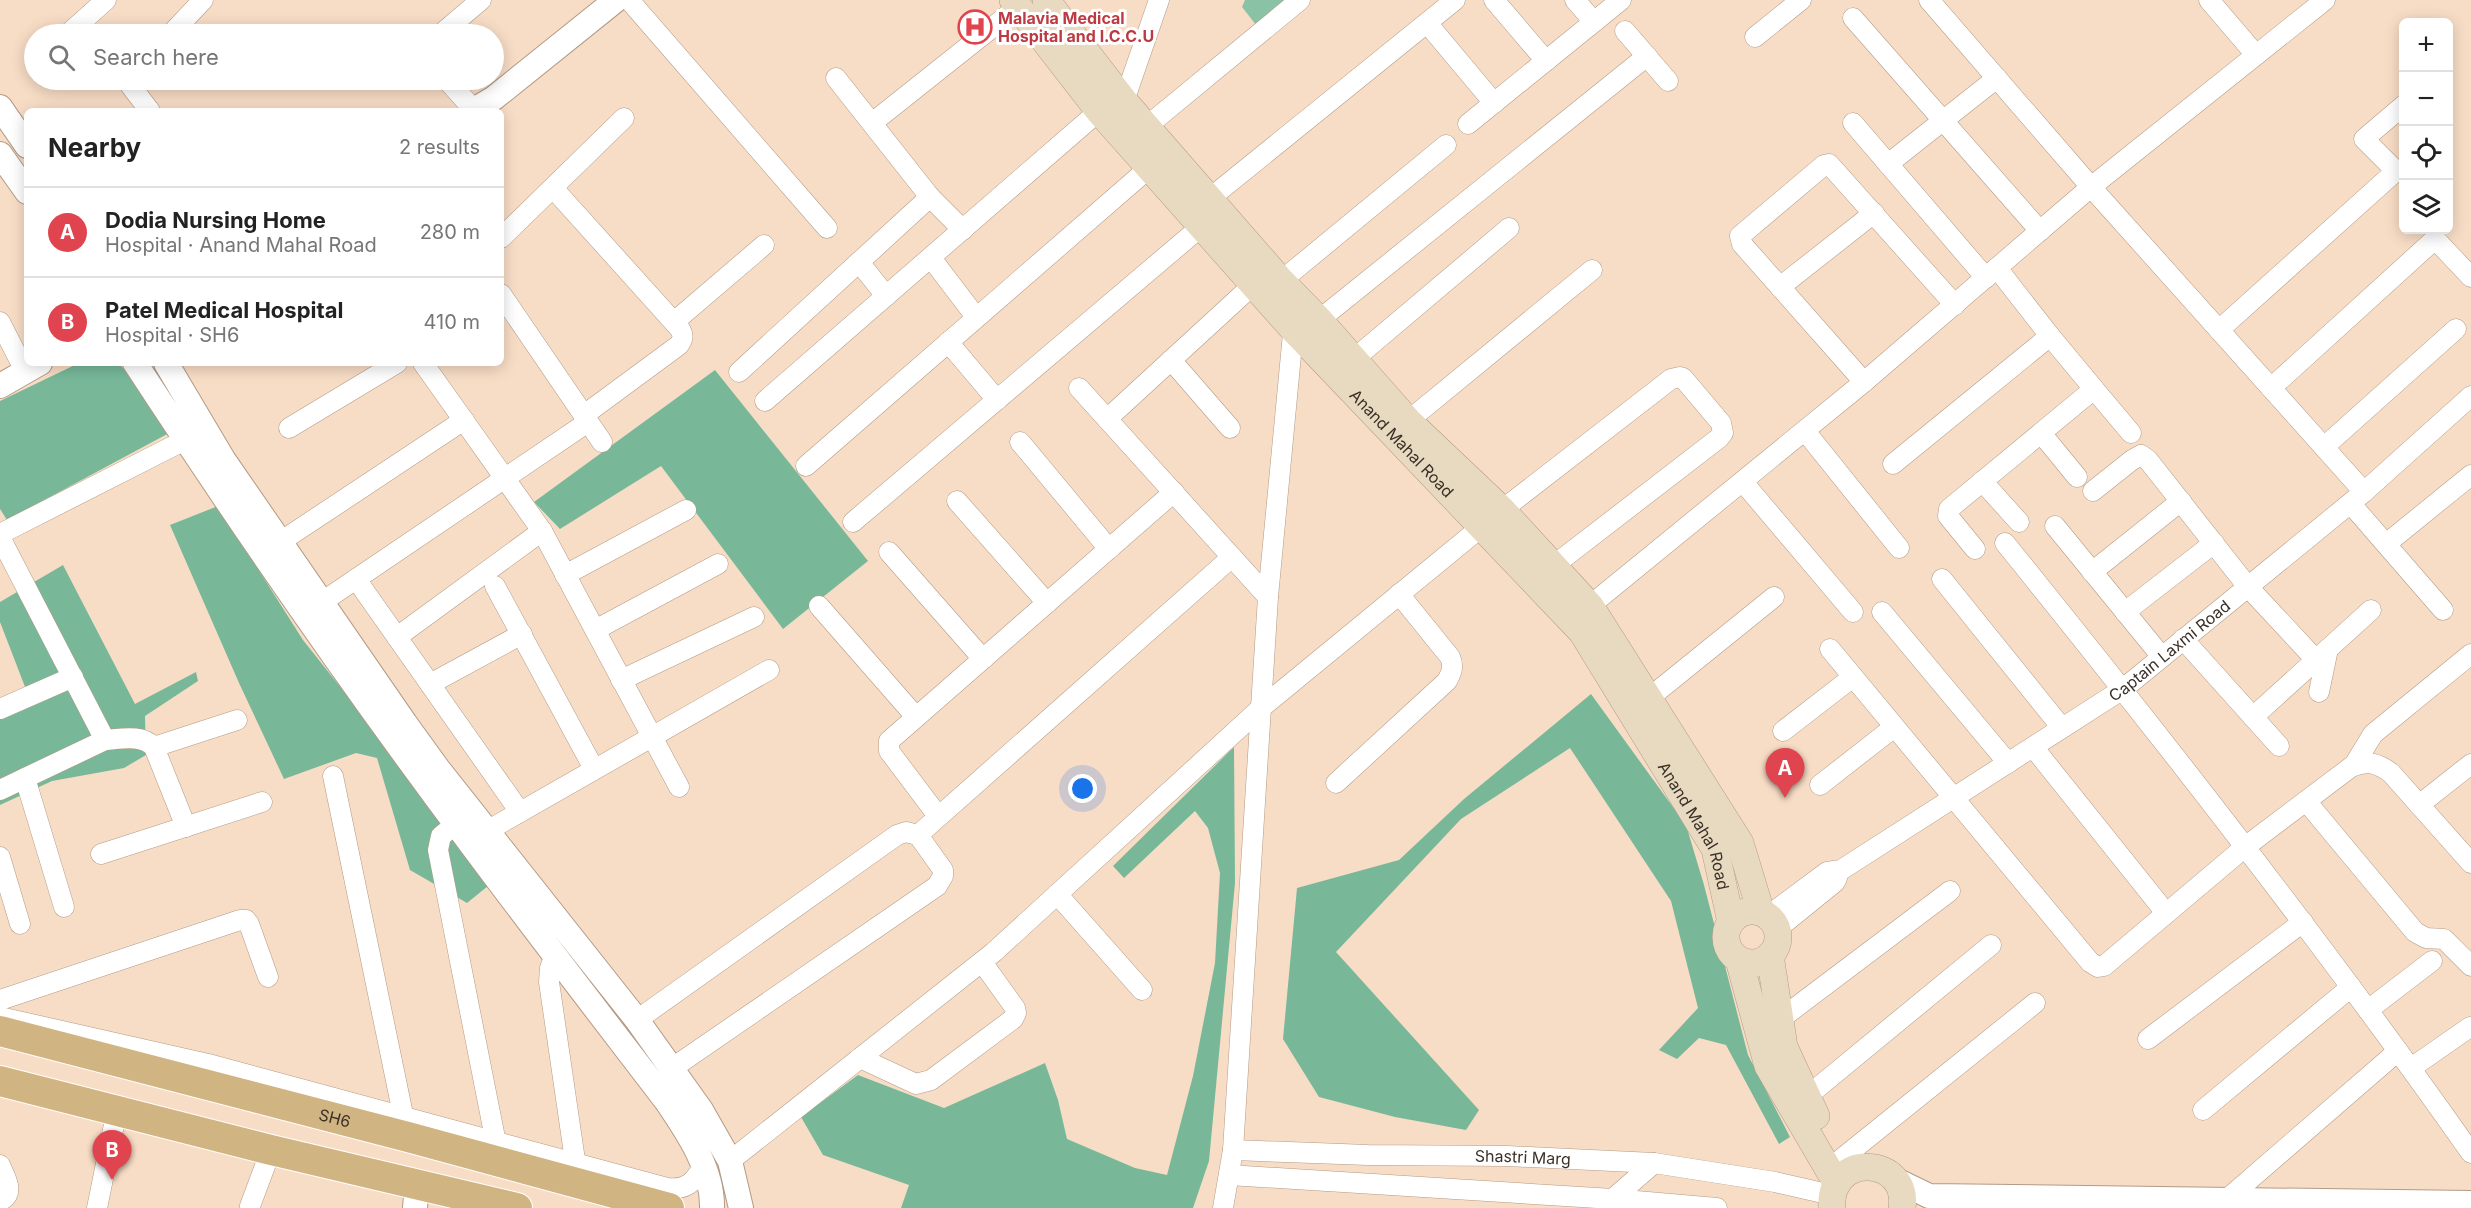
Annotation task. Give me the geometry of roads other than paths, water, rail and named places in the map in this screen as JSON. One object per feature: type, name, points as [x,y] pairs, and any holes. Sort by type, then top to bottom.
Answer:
[{"type":"main road","name":"Anand Mahal Road","points":[[1046,0],[1146,127],[1354,359],[1492,518],[1581,613],[1649,698],[1740,843],[1769,919]]},
{"type":"main road","name":"Anand Mahal Road","points":[[1016,3],[1099,111],[1203,225],[1293,329],[1492,518],[1553,566],[1581,613],[1591,645],[1715,849],[1731,922]]},
{"type":"main road","points":[[1739,960],[1755,963],[1770,955],[1775,948],[1769,919],[1745,912],[1731,922],[1726,938],[1728,946],[1739,960],[1768,1066],[1837,1184]]},
{"type":"main road","points":[[1770,955],[1784,1047],[1837,1184]]},
{"type":"main road","name":"SH6","points":[[0,1031],[406,1128],[577,1174],[669,1208]]},
{"type":"main road","points":[[0,1081],[271,1150],[428,1197],[517,1208]]},
{"type":"main road","points":[[1837,1184],[1856,1168],[1867,1166],[1888,1173],[1896,1180],[1901,1190],[1902,1208]]},
{"type":"street","points":[[79,24],[106,0]]},
{"type":"street","points":[[180,24],[203,0]]},
{"type":"street","points":[[453,24],[481,0]]},
{"type":"street","points":[[476,108],[494,98],[616,0]]},
{"type":"street","points":[[629,0],[827,228]]},
{"type":"street","points":[[1124,101],[1159,0]]},
{"type":"street","points":[[1146,127],[1300,0]]},
{"type":"street","points":[[1209,199],[1455,0]]},
{"type":"street","points":[[1494,0],[1546,61]]},
{"type":"street","points":[[1575,0],[1594,22]]},
{"type":"street","points":[[1468,124],[1621,0]]},
{"type":"street","points":[[1755,37],[1801,0]]},
{"type":"street","points":[[1929,0],[2091,187],[2324,447],[2386,544],[2443,610]]},
{"type":"street","points":[[2209,0],[2256,55]]},
{"type":"street","points":[[1581,613],[1864,382],[2091,187],[2325,0]]},
{"type":"street","points":[[872,123],[1016,3]]},
{"type":"street","points":[[1853,18],[2040,231]]},
{"type":"street","points":[[1427,23],[1494,103]]},
{"type":"street","points":[[1625,31],[1668,81]]},
{"type":"street","points":[[1319,320],[1647,56]]},
{"type":"street","points":[[836,78],[930,197],[963,230]]},
{"type":"street","points":[[1888,164],[1997,78]]},
{"type":"street","points":[[133,90],[147,108]]},
{"type":"street","points":[[456,90],[471,108]]},
{"type":"street","points":[[0,107],[24,142]]},
{"type":"street","points":[[2219,330],[2396,171],[2364,139],[2399,108]]},
{"type":"street","points":[[765,401],[1099,111]]},
{"type":"street","points":[[504,235],[624,118]]},
{"type":"street","points":[[1853,123],[1888,164],[2050,336],[2131,433]]},
{"type":"street","points":[[1223,1208],[1233,1150],[1268,597],[1293,329],[1289,289],[1446,145]]},
{"type":"street","points":[[0,154],[24,188]]},
{"type":"street","points":[[1864,382],[1742,244],[1740,236],[1824,165],[1833,167],[1955,305]]},
{"type":"street","points":[[806,466],[1149,168]]},
{"type":"street","points":[[321,602],[586,419],[679,345],[683,339],[683,334],[674,322],[553,188]]},
{"type":"street","points":[[739,372],[930,197]]},
{"type":"street","points":[[1780,287],[1874,213]]},
{"type":"street","points":[[853,522],[1203,225]]},
{"type":"street","points":[[1354,359],[1509,228]]},
{"type":"street","points":[[2271,388],[2435,239],[2471,277]]},
{"type":"street","points":[[674,322],[764,244]]},
{"type":"street","points":[[931,258],[976,317]]},
{"type":"street","points":[[859,262],[886,296]]},
{"type":"street","points":[[1408,421],[1592,270]]},
{"type":"street","points":[[1107,418],[1254,284]]},
{"type":"street","points":[[504,298],[602,442]]},
{"type":"street","points":[[0,322],[24,356]]},
{"type":"street","points":[[2324,447],[2456,329]]},
{"type":"street","points":[[1893,464],[2050,336]]},
{"type":"street","points":[[948,342],[997,400]]},
{"type":"street","points":[[1171,360],[1230,428]]},
{"type":"street","points":[[137,366],[227,504],[464,817],[487,831],[637,1020],[701,1110],[730,1161],[741,1208]]},
{"type":"street","points":[[168,366],[223,459],[398,713],[555,955],[667,1102],[690,1137],[711,1188],[712,1208]]},
{"type":"street","points":[[289,428],[392,366]]},
{"type":"street","points":[[425,366],[542,531],[679,788]]},
{"type":"street","points":[[0,386],[32,367]]},
{"type":"street","points":[[730,1161],[982,962],[1261,708],[1399,594],[1492,518],[1671,379],[1683,378],[1721,423],[1723,433],[1553,566]]},
{"type":"street","points":[[1079,387],[1268,597]]},
{"type":"street","points":[[1975,549],[1948,516],[1948,508],[2094,389]]},
{"type":"street","name":"Captain Laxmi Road","points":[[1769,919],[1827,872],[1841,870],[1953,800],[2122,689],[2357,498],[2471,396]]},
{"type":"street","points":[[280,542],[464,420]]},
{"type":"street","points":[[1805,431],[1899,548]]},
{"type":"street","points":[[2041,433],[2077,477]]},
{"type":"street","points":[[105,740],[0,535],[185,440]]},
{"type":"street","points":[[1020,442],[1109,549]]},
{"type":"street","points":[[2093,491],[2141,455],[2148,460],[2248,586],[2322,654]]},
{"type":"street","points":[[2386,544],[2471,475]]},
{"type":"street","points":[[1982,481],[2019,522]]},
{"type":"street","points":[[1743,482],[1853,612]]},
{"type":"street","points":[[938,816],[887,746],[889,741],[1174,492]]},
{"type":"street","points":[[957,501],[1047,603]]},
{"type":"street","points":[[2092,572],[2181,501]]},
{"type":"street","points":[[565,575],[686,510]]},
{"type":"street","points":[[2055,526],[2162,657]]},
{"type":"street","points":[[397,637],[542,531]]},
{"type":"street","points":[[2005,543],[2245,847],[2467,1140]]},
{"type":"street","points":[[2125,612],[2214,543]]},
{"type":"street","points":[[918,835],[1238,564],[1272,550]]},
{"type":"street","points":[[889,552],[982,659]]},
{"type":"street","points":[[595,630],[718,564]]},
{"type":"street","points":[[356,579],[520,812]]},
{"type":"street","points":[[1942,579],[2062,728]]},
{"type":"street","points":[[495,586],[594,769]]},
{"type":"street","points":[[1336,783],[1447,681],[1452,672],[1453,663],[1450,657],[1399,594]]},
{"type":"street","points":[[1649,698],[1774,597]]},
{"type":"street","points":[[819,606],[916,717]]},
{"type":"street","points":[[2253,717],[2371,610]]},
{"type":"street","points":[[1882,612],[2008,763]]},
{"type":"street","points":[[621,680],[754,617]]},
{"type":"street","points":[[430,684],[522,634]]},
{"type":"street","points":[[2183,639],[2279,746]]},
{"type":"street","points":[[1830,649],[1893,728],[2094,966],[2104,966],[2245,847],[2354,765],[2373,734],[2471,654]]},
{"type":"street","points":[[2319,692],[2322,654]]},
{"type":"street","points":[[487,831],[769,670]]},
{"type":"street","points":[[0,709],[73,677]]},
{"type":"street","points":[[1783,731],[1853,677]]},
{"type":"street","points":[[154,747],[237,720]]},
{"type":"street","points":[[1820,785],[1893,728]]},
{"type":"street","points":[[0,790],[105,740],[138,739],[154,747],[186,827]]},
{"type":"street","points":[[2033,747],[2166,913]]},
{"type":"street","points":[[2354,765],[2372,762],[2382,766],[2471,863]]},
{"type":"street","points":[[2419,804],[2471,764]]},
{"type":"street","points":[[333,776],[406,1128]]},
{"type":"street","points":[[25,778],[63,907]]},
{"type":"street","points":[[2306,801],[2415,932],[2426,938],[2444,939],[2471,966]]},
{"type":"street","points":[[101,854],[262,802]]},
{"type":"street","points":[[464,817],[441,836],[438,850],[496,1143]]},
{"type":"street","points":[[637,1020],[897,835],[906,832],[918,835],[943,870],[943,876],[937,886],[671,1069]]},
{"type":"street","points":[[0,857],[20,924]]},
{"type":"street","points":[[1779,1020],[1950,891]]},
{"type":"street","points":[[1057,894],[1142,990]]},
{"type":"street","points":[[0,1000],[240,920],[246,920],[249,924],[268,977]]},
{"type":"street","points":[[2148,1039],[2303,922]]},
{"type":"street","points":[[1805,1098],[1991,945]]},
{"type":"street","points":[[555,955],[550,968],[549,982],[577,1174]]},
{"type":"street","points":[[2368,1010],[2432,961]]},
{"type":"street","points":[[860,1058],[916,1084],[932,1080],[1013,1018],[1016,1013],[1015,1008],[982,962]]},
{"type":"street","points":[[2203,1110],[2352,987]]},
{"type":"street","points":[[1837,1184],[2035,1004]]},
{"type":"street","points":[[0,1017],[208,1064],[406,1128],[496,1143],[577,1174],[676,1189],[685,1188],[693,1182],[703,1166]]},
{"type":"street","points":[[2411,1068],[2470,1027]]},
{"type":"street","points":[[2226,1200],[2398,1050]]},
{"type":"street","points":[[97,1208],[117,1110]]},
{"type":"street","points":[[249,1207],[271,1150]]},
{"type":"street","name":"Shastri Marg","points":[[1233,1150],[1368,1155],[1507,1156],[1654,1163],[1775,1182],[1837,1184]]},
{"type":"street","points":[[1608,1203],[1654,1163]]},
{"type":"street","points":[[0,1165],[10,1188],[8,1194],[0,1201]]},
{"type":"street","name":"Shastri Marg","points":[[1229,1175],[1486,1199],[1717,1208]]},
{"type":"street","points":[[1896,1180],[1929,1196],[2471,1203]]},
{"type":"place","name":"Malavia Medical Hospital and I.C.C.U","points":[[975,27]]},
{"type":"place","name":"Dodia Nursing Home","points":[[1785,798]]},
{"type":"place","name":"Patel Medical Hospital","points":[[112,1180]]}]
